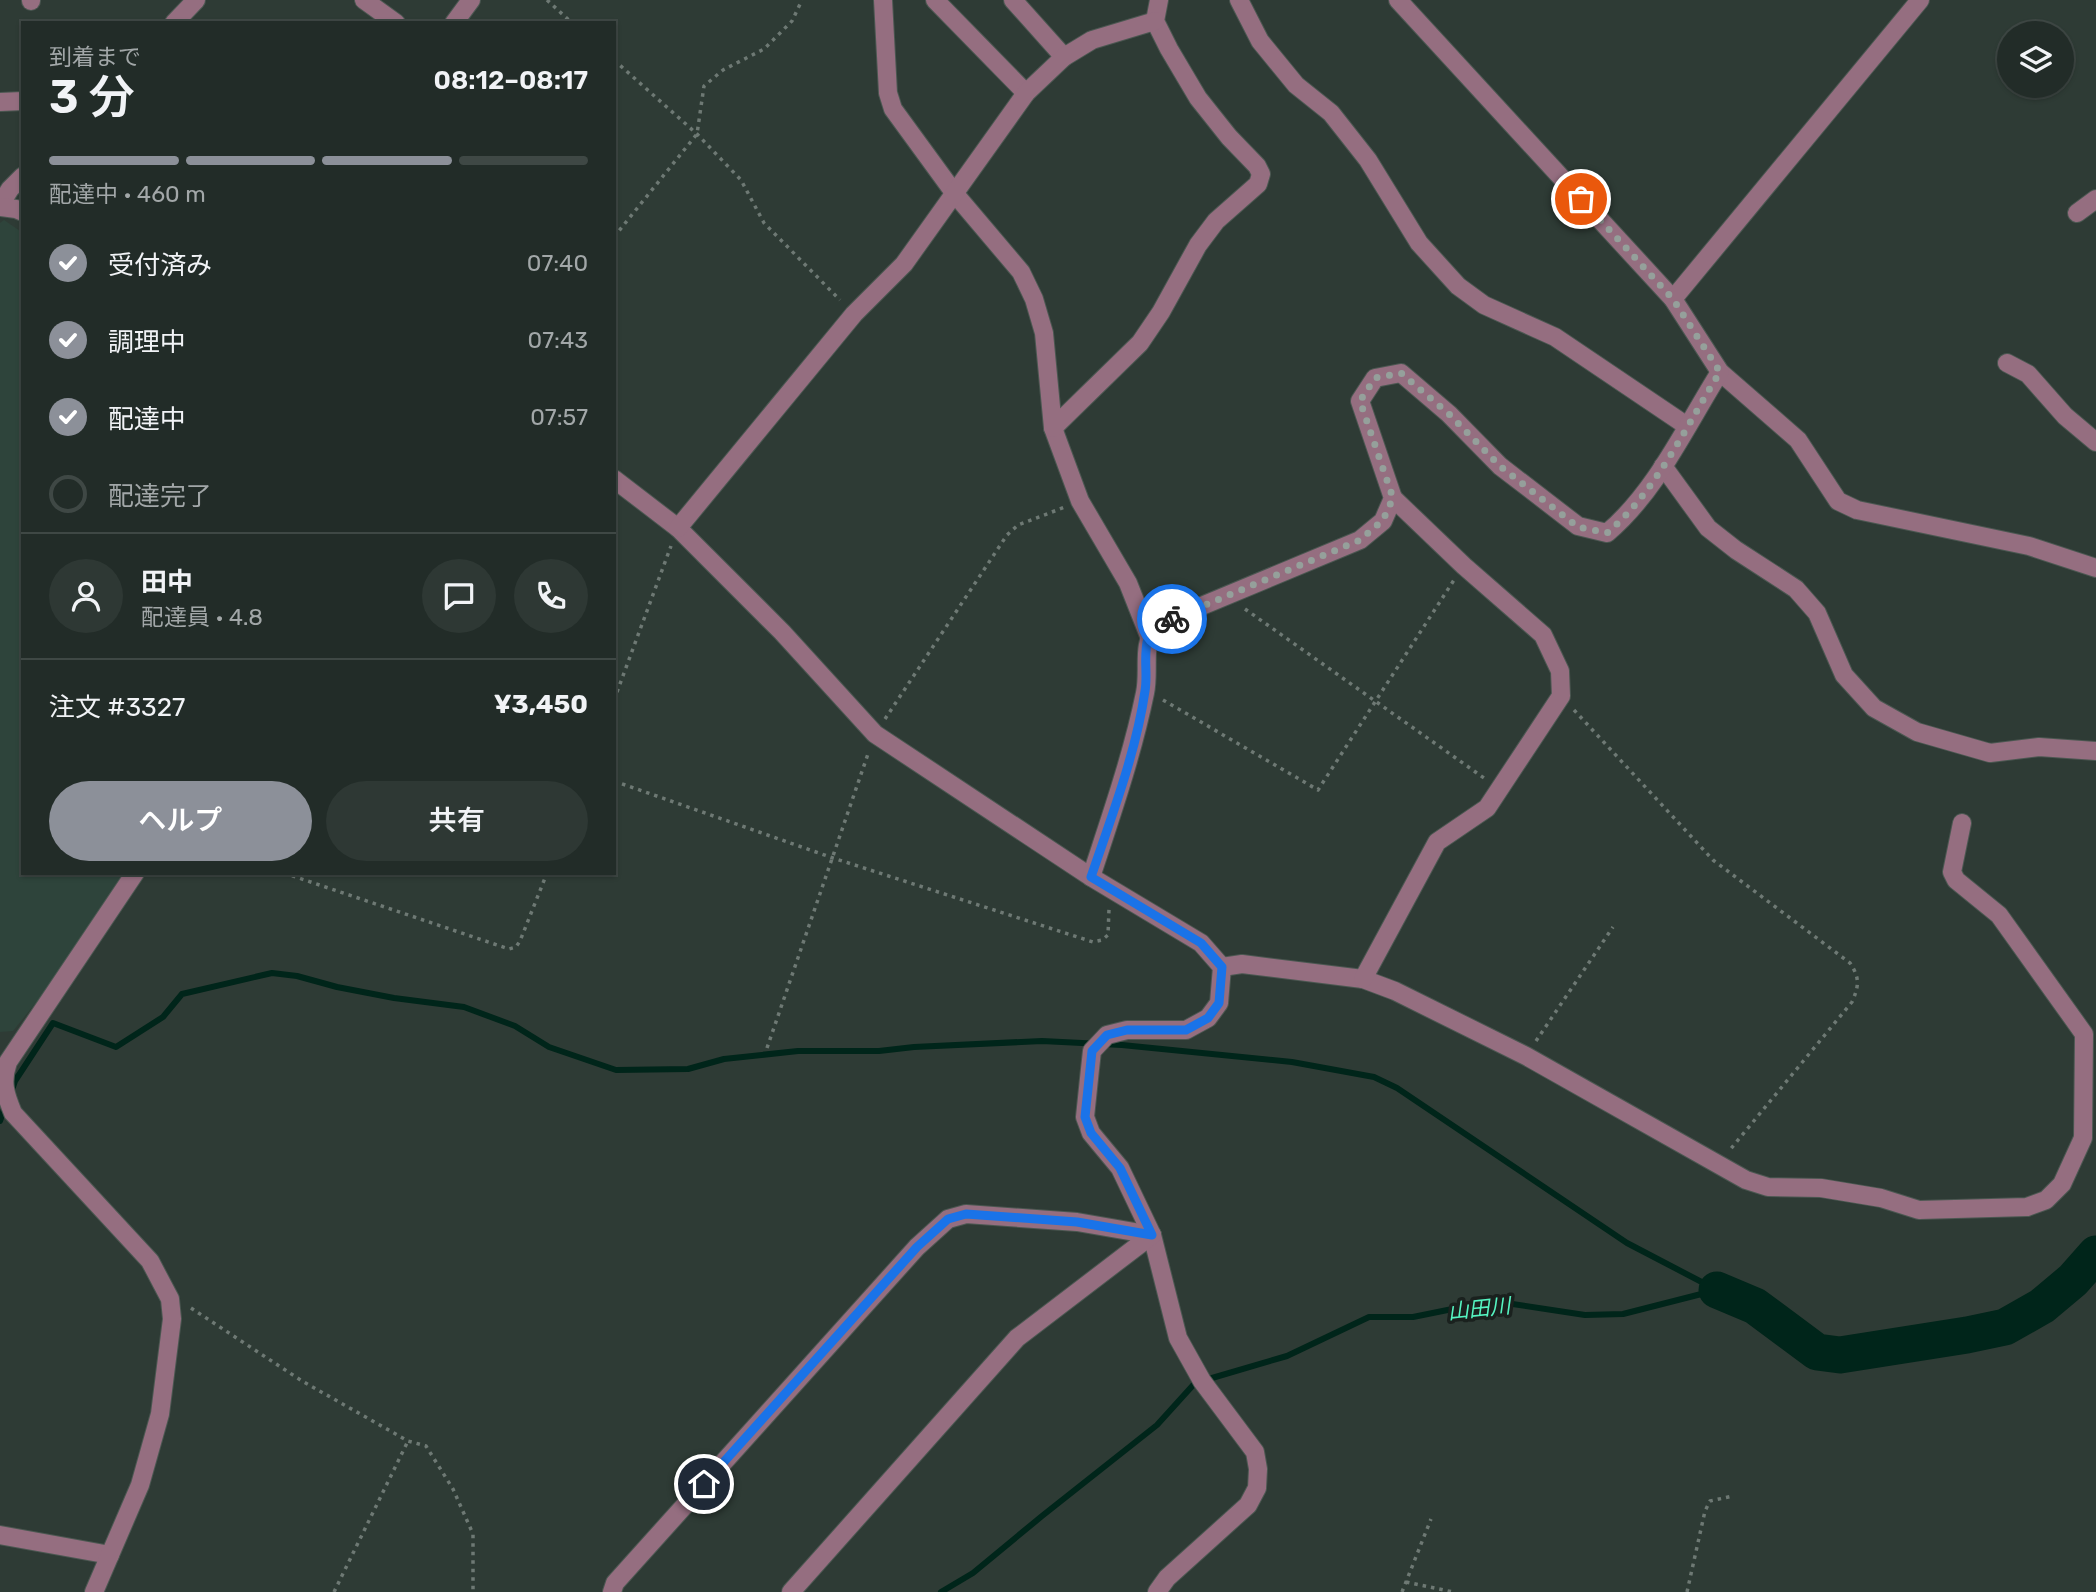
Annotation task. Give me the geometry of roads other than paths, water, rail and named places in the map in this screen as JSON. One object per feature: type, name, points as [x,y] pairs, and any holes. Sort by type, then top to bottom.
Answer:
[{"type":"street","points":[[176,21],[196,0]]},
{"type":"street","points":[[364,0],[393,21]]},
{"type":"street","points":[[455,21],[471,0]]},
{"type":"street","points":[[883,0],[888,93],[893,109],[955,194],[1021,272],[1034,299],[1044,332],[1053,428],[1080,501],[1128,583],[1149,636]]},
{"type":"street","points":[[935,0],[1026,93]]},
{"type":"street","points":[[1013,0],[1064,57]]},
{"type":"street","points":[[1053,428],[1140,342],[1216,220],[1258,184],[1261,174],[1198,98],[1169,49],[1155,20],[1159,0]]},
{"type":"street","points":[[1239,0],[1260,41],[1296,85],[1331,113],[1368,160],[1419,243],[1458,286],[1484,305],[1555,337],[1687,426]]},
{"type":"street","points":[[1398,0],[1673,299],[1720,372],[1798,440],[1838,501],[1857,510],[2029,546],[2096,568]]},
{"type":"street","points":[[1673,299],[1920,0]]},
{"type":"street","points":[[678,528],[854,314],[904,264],[1026,93],[1064,57],[1092,40],[1155,20]]},
{"type":"street","points":[[0,102],[21,101]]},
{"type":"street","points":[[21,178],[9,189],[0,206],[21,211]]},
{"type":"street","points":[[2077,214],[2096,199]]},
{"type":"street","points":[[2007,363],[2028,374],[2065,416],[2096,442]]},
{"type":"street","points":[[1363,979],[1437,842],[1488,808],[1561,696],[1560,671],[1543,635],[1464,566],[1393,498],[1360,401],[1375,378],[1401,373],[1449,414],[1500,466],[1578,527],[1607,533],[1622,520],[1663,466],[1720,372]]},
{"type":"street","points":[[1663,466],[1707,528],[1796,589],[1817,613],[1844,675],[1874,708],[1917,732],[1990,752],[2039,747],[2096,751]]},
{"type":"street","points":[[616,481],[678,528],[782,632],[874,734],[1091,877],[1201,943],[1222,967],[1219,1003],[1208,1018],[1186,1030],[1127,1030],[1107,1035],[1092,1051],[1085,1117],[1091,1133],[1120,1168],[1152,1235],[1178,1338],[1198,1375],[1255,1452],[1258,1469],[1257,1488],[1248,1505],[1167,1578],[1157,1592]]},
{"type":"street","points":[[1091,877],[1123,783],[1146,690],[1145,659],[1149,636],[1156,625],[1360,540],[1383,520],[1393,498]]},
{"type":"street","points":[[1222,967],[1242,964],[1363,979],[1395,990],[1526,1056],[1746,1180],[1768,1187],[1821,1188],[1881,1198],[1919,1210],[2027,1207],[2046,1200],[2062,1184],[2083,1138],[2090,1034],[1998,915],[1956,880],[1952,872],[1962,823]]},
{"type":"street","points":[[94,1592],[140,1485],[160,1414],[172,1319],[170,1299],[150,1261],[13,1113],[3,1071],[134,875]]},
{"type":"street","points":[[612,1592],[615,1583],[853,1318],[917,1247],[948,1219],[966,1214],[1077,1222],[1152,1235]]},
{"type":"street","points":[[791,1592],[1017,1338],[1152,1235]]},
{"type":"street","points":[[0,1535],[110,1555]]},
{"type":"waterway","points":[[11,1093],[15,1081],[53,1023],[116,1047],[163,1017],[182,994],[272,973],[394,998],[464,1007],[515,1026],[549,1047],[616,1070],[688,1069],[724,1059],[798,1051],[879,1051],[1042,1041],[1122,1045],[1292,1062],[1374,1077],[1397,1088],[1627,1243],[1717,1290]]},
{"type":"waterway","points":[[0,1121],[5,1106]]},
{"type":"waterway","name":"山田川","points":[[1717,1290],[1755,1306],[1817,1352],[1840,1355],[2005,1327],[2042,1306],[2073,1280],[2096,1254]]},
{"type":"waterway","name":"山田川","points":[[941,1592],[973,1573],[1157,1425],[1195,1383],[1287,1356],[1369,1317],[1413,1317],[1482,1303],[1506,1303],[1585,1315],[1623,1314],[1717,1290]]}]
